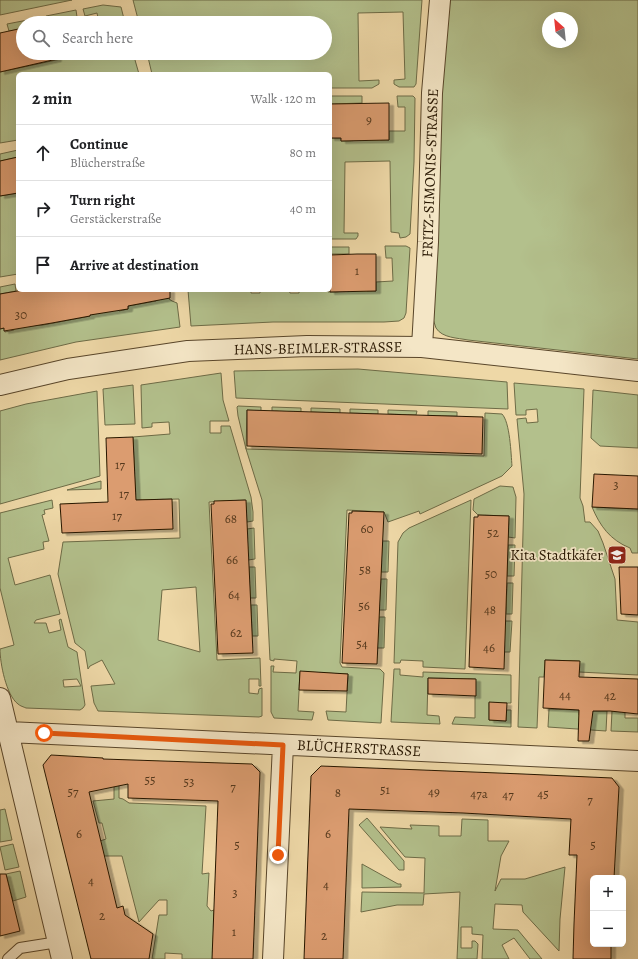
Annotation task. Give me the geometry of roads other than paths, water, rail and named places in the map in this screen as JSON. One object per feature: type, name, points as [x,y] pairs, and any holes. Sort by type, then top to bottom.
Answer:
[{"type":"street","name":"FRITZ-SIMONIS-STRASSE","points":[[422,347],[428,242],[432,93],[440,0]]},
{"type":"street","name":"HANS-BEIMLER-STRASSE","points":[[0,385],[68,369],[188,351],[307,346],[422,347],[638,371]]},
{"type":"street","points":[[0,698],[60,950]]},
{"type":"street","name":"BLÜCHERSTRASSE","points":[[8,732],[638,761]]},
{"type":"street","points":[[273,959],[283,745]]},
{"type":"lane","points":[[8,959],[20,948],[60,950]]},
{"type":"place","name":"Kita Stadtkäfer","points":[[617,555]]}]
